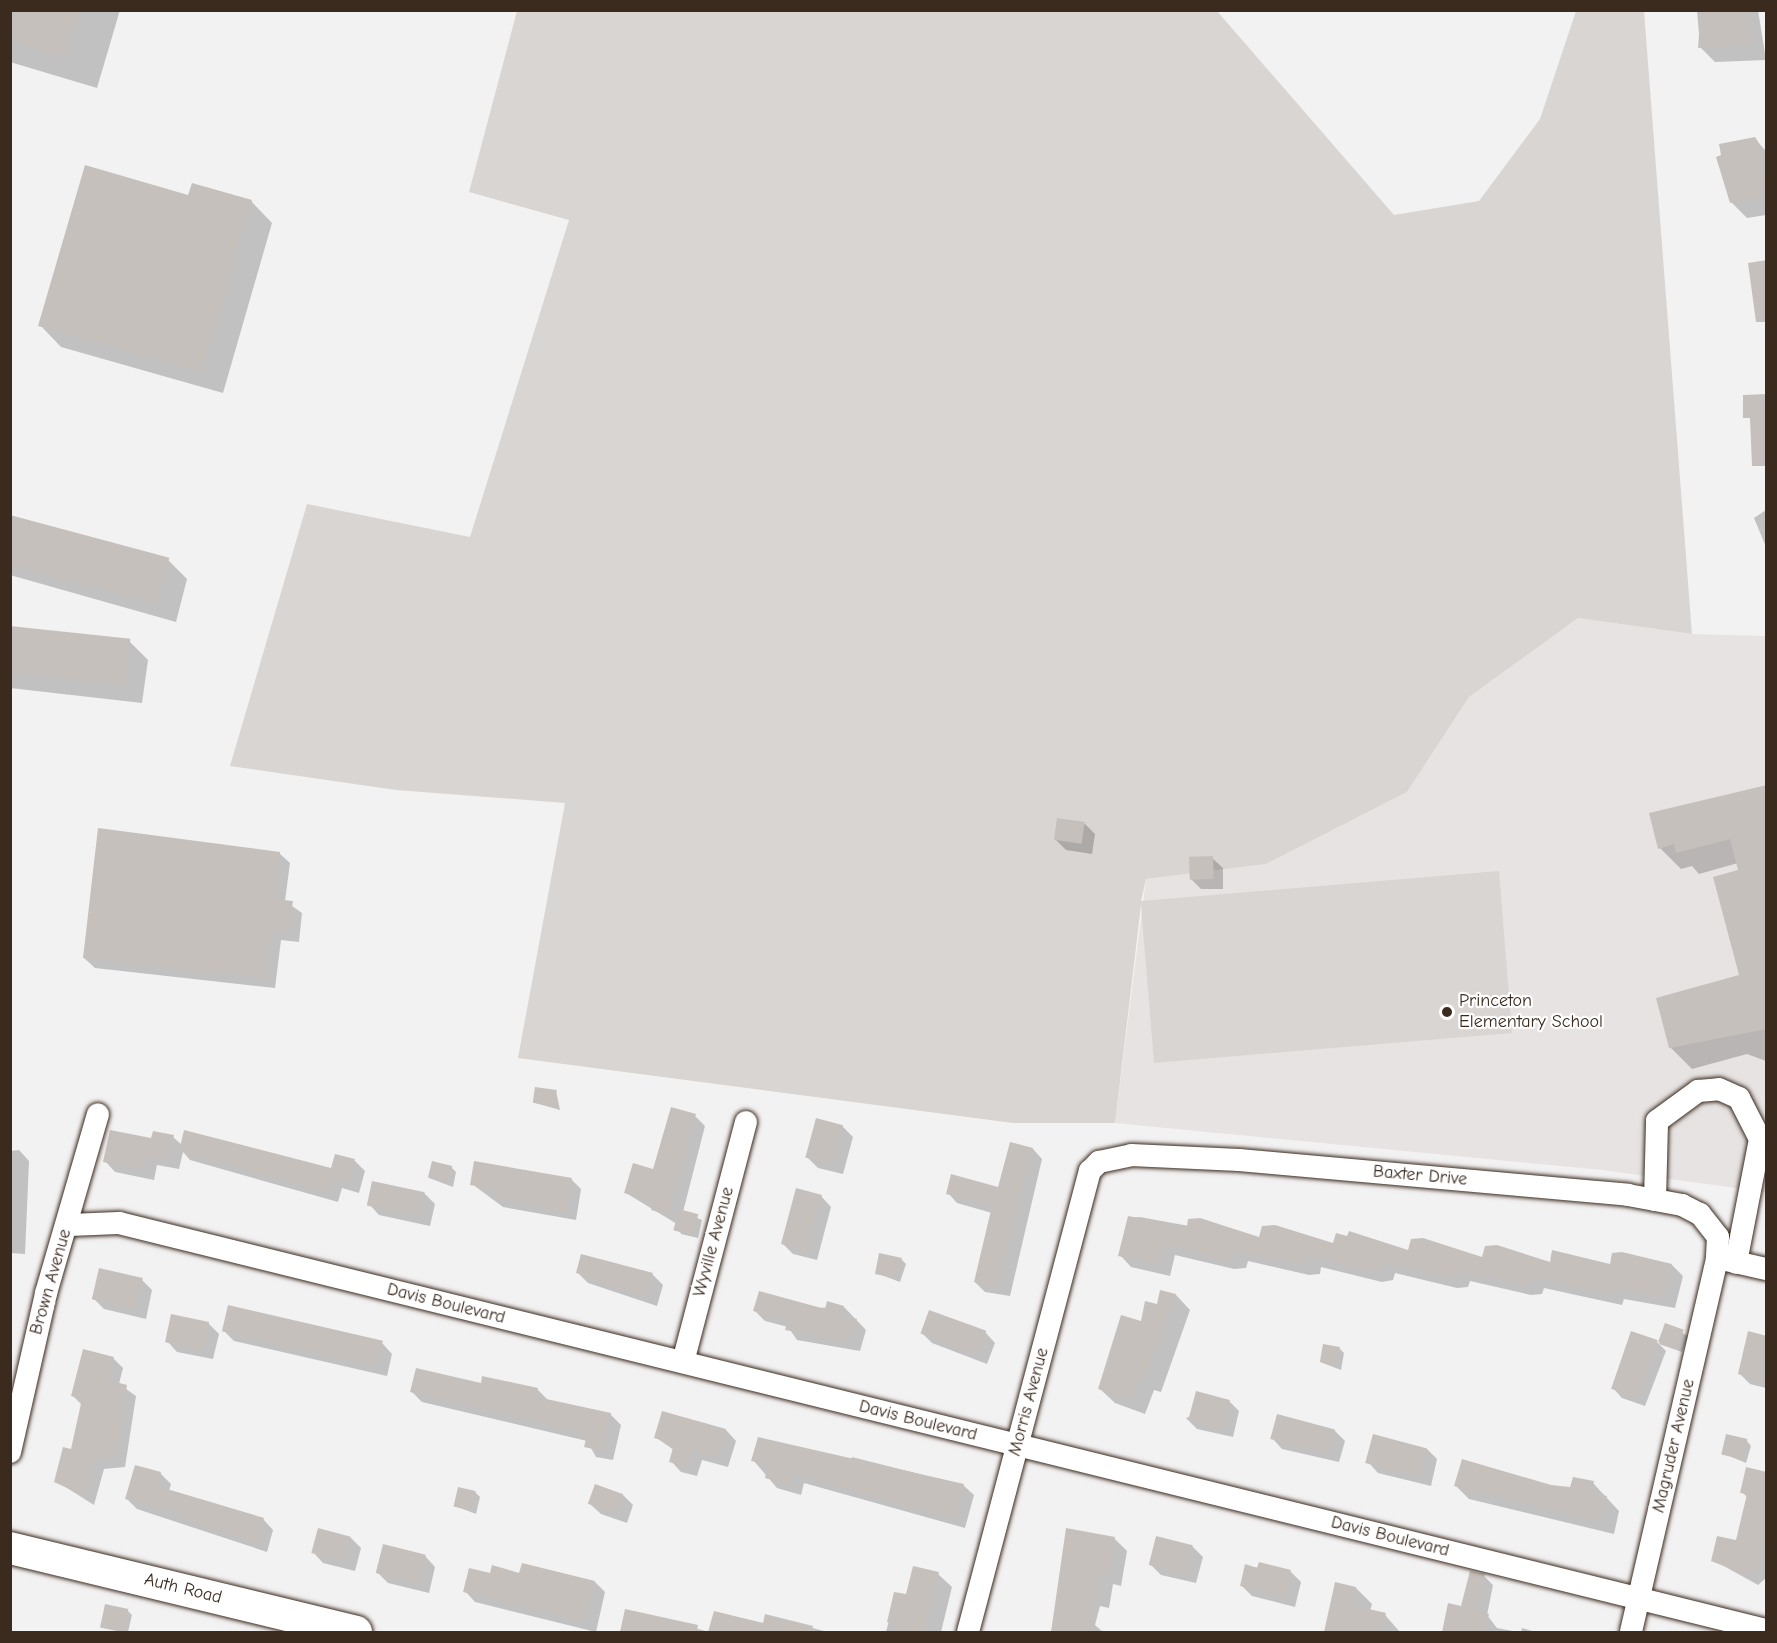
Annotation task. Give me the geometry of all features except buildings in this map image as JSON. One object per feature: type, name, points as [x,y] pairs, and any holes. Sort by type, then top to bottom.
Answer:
[{"type":"main road","name":"Auth Road","points":[[10,1548],[356,1632]]},
{"type":"street","name":"Magruder Avenue","points":[[1631,1632],[1760,1139],[1739,1098],[1719,1089],[1698,1091],[1657,1121],[1652,1143],[1655,1200]]},
{"type":"street","name":"Brown Avenue","points":[[10,1452],[46,1293],[69,1225],[73,1190],[98,1114]]},
{"type":"street","name":"Wyville Avenue","points":[[683,1362],[746,1122]]},
{"type":"street","name":"Baxter Drive","points":[[1090,1171],[1099,1162],[1131,1155],[1239,1160],[1655,1200],[1700,1214],[1718,1236],[1727,1261]]},
{"type":"street","name":"Morris Avenue","points":[[968,1632],[1090,1171]]},
{"type":"street","name":"Davis Boulevard","points":[[69,1225],[119,1223],[1767,1630]]},
{"type":"street","points":[[1727,1261],[1767,1269]]},
{"type":"shaded area","points":[[517,11],[1217,11],[1394,215],[1479,201],[1540,119],[1576,11],[1644,11],[1692,634],[1578,618],[1469,697],[1407,792],[1266,864],[1146,879],[1141,901],[1499,871],[1512,1033],[1154,1063],[1141,905],[1115,1123],[1013,1123],[518,1058],[565,803],[396,790],[230,766],[307,504],[470,537],[569,220],[469,192]]},
{"type":"shaded area","name":"Princeton Elementary School","points":[[1578,618],[1692,634],[1766,636],[1766,1192],[1602,1170],[1115,1123],[1146,879],[1266,864],[1407,792],[1469,697]]},
{"type":"place","name":"Princeton Elementary School","points":[[1447,1012]]}]
